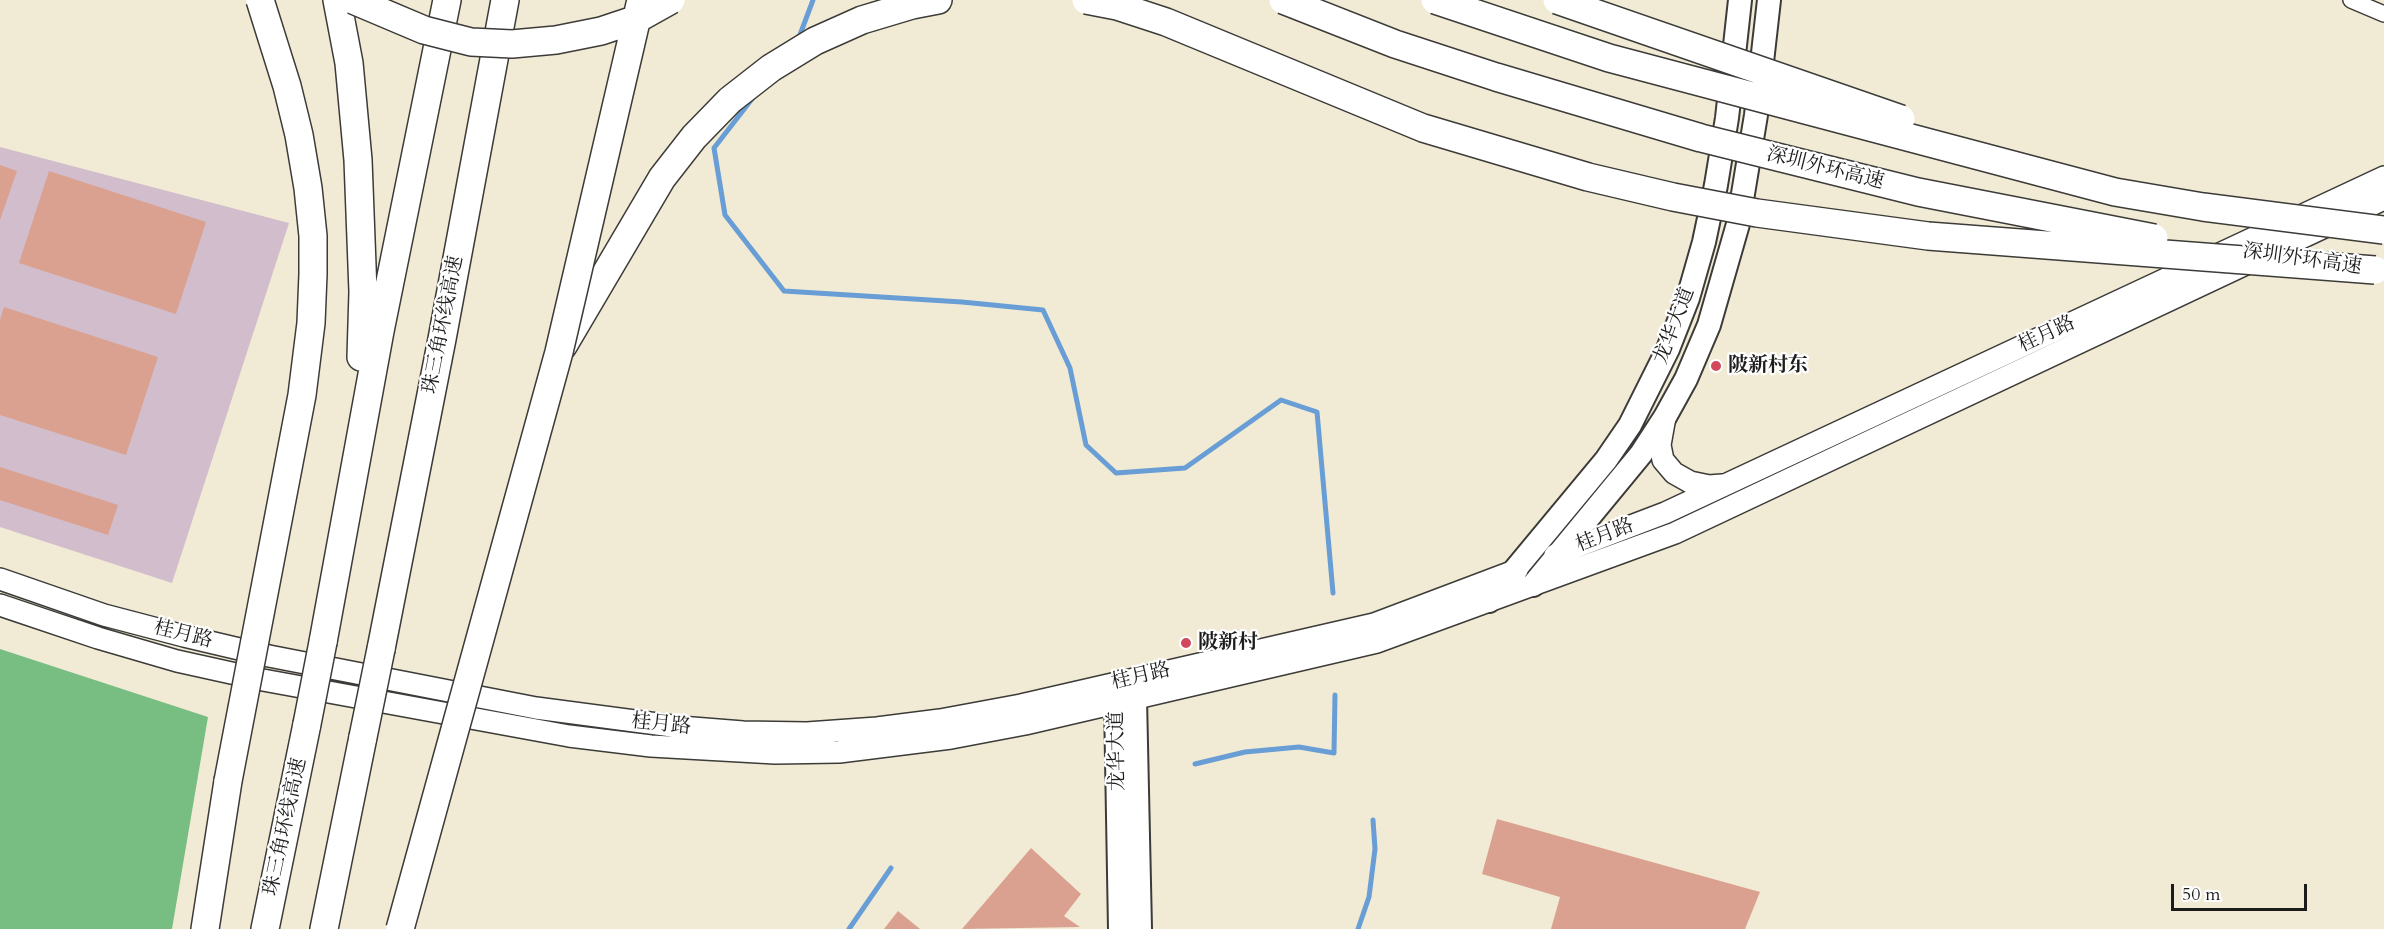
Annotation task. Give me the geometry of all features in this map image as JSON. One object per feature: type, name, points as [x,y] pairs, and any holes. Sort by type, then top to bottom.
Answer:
[{"type":"highway","points":[[205,929],[228,781],[302,395],[311,323],[313,274],[311,216],[299,135],[287,86],[260,0]]},
{"type":"highway","points":[[337,0],[350,73],[361,210],[362,353],[351,494]]},
{"type":"highway","points":[[353,0],[424,30],[471,42],[512,44],[556,40],[601,30],[637,19],[671,0]]},
{"type":"highway","points":[[351,494],[380,331],[447,0]]},
{"type":"highway","name":"珠三角环线高速","points":[[324,929],[442,339],[505,0]]},
{"type":"highway","points":[[400,929],[559,352],[641,0]]},
{"type":"highway","points":[[559,352],[662,178],[694,137],[730,100],[771,68],[815,41],[862,20],[938,0]]},
{"type":"highway","points":[[1086,0],[1117,6],[1166,22],[1423,128],[1526,159],[1672,196],[1768,214],[1928,236],[2379,270]]},
{"type":"highway","points":[[1264,0],[1395,44]]},
{"type":"highway","name":"深圳外环高速","points":[[1283,0],[1395,44],[1542,92],[1701,138],[1918,192],[2145,236],[2379,270]]},
{"type":"highway","name":"深圳外环高速","points":[[1435,0],[1609,58],[2115,192],[2203,207],[2384,230]]},
{"type":"highway","points":[[1557,0],[2115,192]]},
{"type":"highway","name":"珠三角环线高速","points":[[265,929],[351,494]]},
{"type":"main road","name":"龙华大道","points":[[1489,601],[1606,460],[1629,425],[1668,349],[1688,298],[1704,242],[1727,118],[1740,0]]},
{"type":"main road","name":"龙华大道","points":[[1533,585],[1641,454],[1686,379],[1709,325],[1738,224],[1756,115],[1769,0]]},
{"type":"main road","name":"桂月路","points":[[0,605],[165,658],[263,680],[569,736],[651,746],[775,753],[839,752],[951,738],[1125,694],[1374,624],[1665,513],[2384,177]]},
{"type":"main road","name":"桂月路","points":[[0,579],[104,615],[268,656],[536,708],[680,728],[797,733],[877,728],[1125,694],[1377,642],[1675,532],[2384,199]]},
{"type":"main road","points":[[1665,417],[1660,445],[1663,460],[1674,473],[1690,482],[1709,486],[1726,485]]},
{"type":"main road","name":"龙华大道","points":[[1120,929],[1125,694]]},
{"type":"main road","name":"龙华大道","points":[[1125,694],[1140,929]]},
{"type":"street","points":[[2351,0],[2384,14]]},
{"type":"shaded area","points":[[0,147],[289,223],[172,583],[0,527]]},
{"type":"green space","points":[[0,649],[208,717],[172,929],[0,929]]},
{"type":"building","points":[[0,165],[17,171],[0,220]]},
{"type":"building","points":[[49,171],[206,222],[176,314],[19,263]]},
{"type":"building","points":[[4,307],[158,357],[126,455],[0,415],[0,320]]},
{"type":"building","points":[[0,467],[118,505],[108,535],[0,500]]},
{"type":"building","points":[[1497,819],[1760,892],[1745,929],[1551,929],[1560,897],[1482,874]]},
{"type":"building","points":[[1031,848],[1081,894],[1064,916],[1080,927],[962,929]]},
{"type":"building","points":[[898,911],[920,929],[884,929]]},
{"type":"waterway","points":[[798,40],[813,0]]},
{"type":"waterway","points":[[752,99],[714,148],[725,215],[784,291],[962,302],[1043,310],[1070,368],[1086,445],[1116,473],[1185,468],[1281,400],[1317,412],[1333,593]]},
{"type":"waterway","points":[[1195,764],[1245,752],[1299,747],[1334,753],[1335,695]]},
{"type":"waterway","points":[[1358,929],[1369,897],[1375,849],[1373,820]]},
{"type":"waterway","points":[[849,929],[891,868]]},
{"type":"place","name":"陂新村东","points":[[1716,366]]},
{"type":"place","name":"陂新村","points":[[1186,643]]}]
